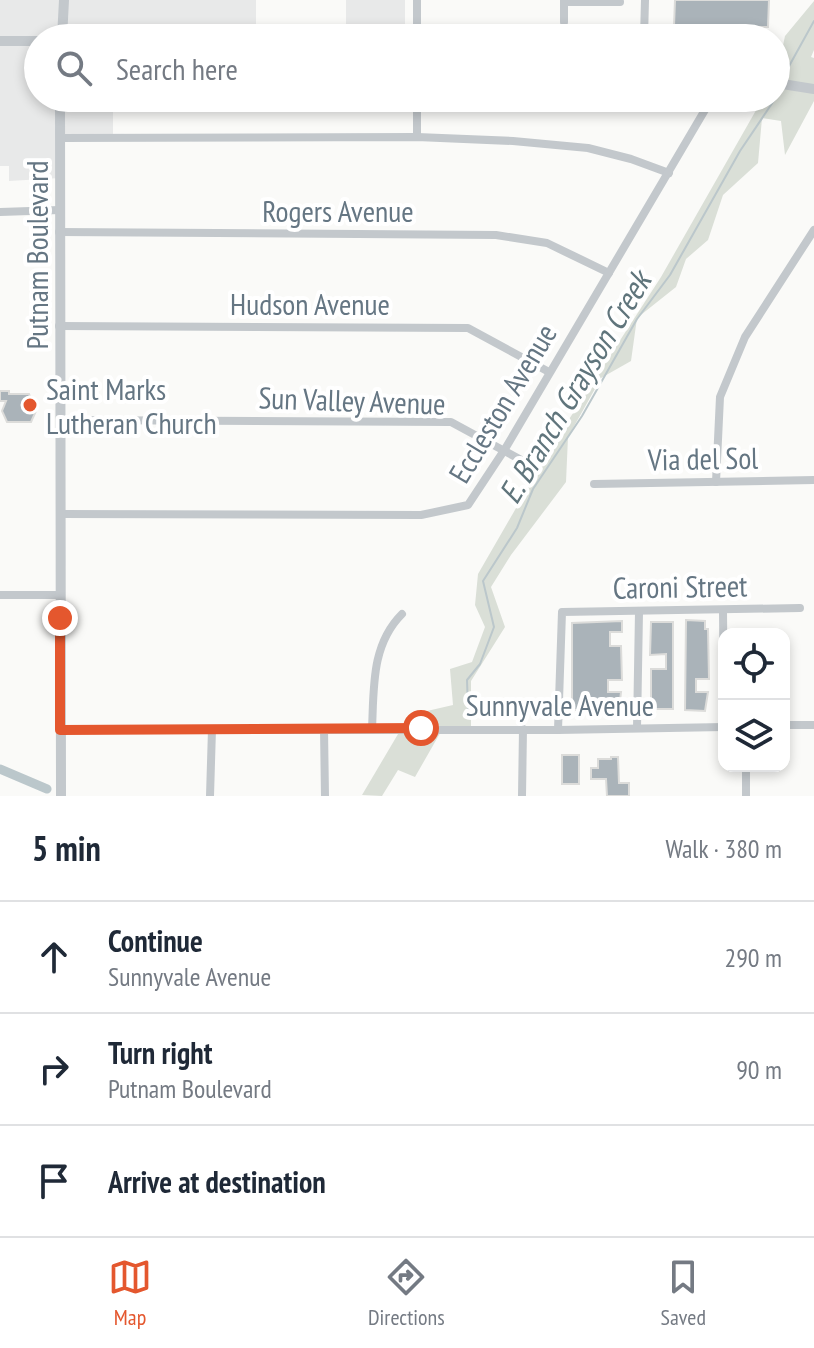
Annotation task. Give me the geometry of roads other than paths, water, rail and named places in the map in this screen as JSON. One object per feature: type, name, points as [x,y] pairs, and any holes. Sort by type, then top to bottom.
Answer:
[{"type":"street","points":[[63,24],[64,0]]},
{"type":"street","points":[[417,0],[417,24]]},
{"type":"street","points":[[644,24],[645,0]]},
{"type":"street","points":[[564,22],[564,1],[620,2]]},
{"type":"street","points":[[0,41],[24,41]]},
{"type":"street","points":[[790,85],[814,89]]},
{"type":"street","name":"Putnam Boulevard","points":[[60,112],[61,796]]},
{"type":"street","points":[[417,112],[417,137]]},
{"type":"street","name":"Eccleston Avenue","points":[[60,514],[421,515],[468,505],[505,449],[704,112]]},
{"type":"street","points":[[60,138],[417,137],[513,141],[588,148],[669,173]]},
{"type":"street","points":[[0,212],[60,210]]},
{"type":"street","points":[[716,482],[720,397],[745,337],[814,230]]},
{"type":"street","name":"Rogers Avenue","points":[[59,232],[496,235],[547,243],[609,273]]},
{"type":"street","name":"Hudson Avenue","points":[[59,326],[468,328],[549,372]]},
{"type":"street","name":"Sun Valley Avenue","points":[[60,420],[451,422],[536,468]]},
{"type":"street","name":"Via del Sol","points":[[594,484],[814,480]]},
{"type":"street","points":[[0,595],[60,595]]},
{"type":"street","name":"Caroni Street","points":[[558,730],[562,612],[800,608]]},
{"type":"street","points":[[723,610],[723,628]]},
{"type":"street","points":[[637,728],[639,612]]},
{"type":"street","points":[[372,729],[376,655],[402,614]]},
{"type":"street","points":[[790,725],[814,725]]},
{"type":"street","name":"Sunnyvale Avenue","points":[[60,730],[718,727]]},
{"type":"street","points":[[210,796],[212,729]]},
{"type":"street","points":[[324,729],[325,796]]},
{"type":"street","points":[[522,796],[523,729]]},
{"type":"street","points":[[746,772],[746,796]]},
{"type":"waterway","points":[[790,64],[814,21]]},
{"type":"waterway","name":"E. Branch Grayson Creek","points":[[468,710],[467,680],[480,664],[494,627],[483,581],[517,528],[533,489],[582,416],[637,319],[670,275],[740,151],[766,112]]},
{"type":"waterway","points":[[0,769],[47,789]]},
{"type":"place","name":"Saint Marks Lutheran Church","points":[[30,405]]}]
